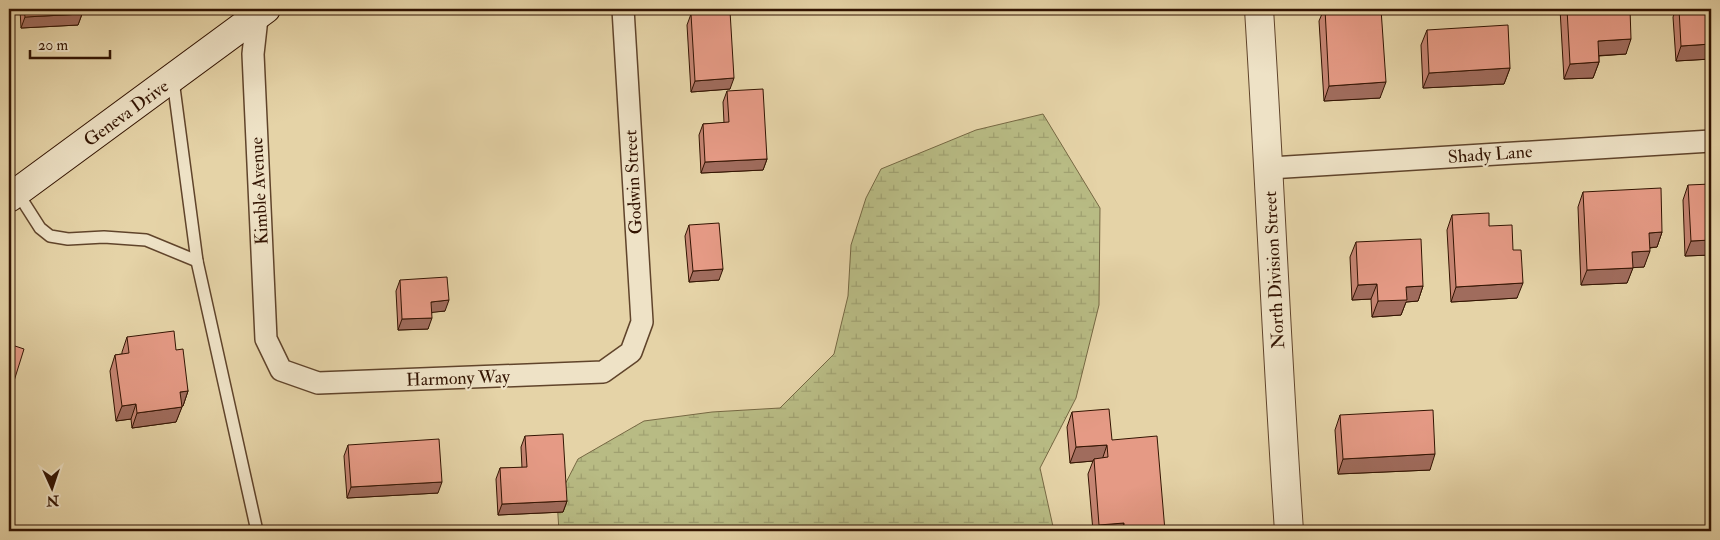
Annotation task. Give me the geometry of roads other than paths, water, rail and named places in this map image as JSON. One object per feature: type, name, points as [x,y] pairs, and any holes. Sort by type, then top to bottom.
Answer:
[{"type":"street","name":"Godwin Street","points":[[623,9],[642,322],[631,352]]},
{"type":"street","name":"North Division Street","points":[[1259,9],[1280,392],[1290,531]]},
{"type":"street","name":"Geneva Drive","points":[[13,195],[173,78],[260,11]]},
{"type":"street","name":"Kimble Avenue","points":[[260,11],[253,54],[266,339],[281,370]]},
{"type":"street","name":"Shady Lane","points":[[1269,168],[1711,141]]},
{"type":"street","name":"Harmony Way","points":[[281,370],[318,383],[603,372],[631,352]]},
{"type":"lane","points":[[173,78],[197,261],[257,531]]},
{"type":"lane","points":[[13,195],[40,228],[50,236],[146,240],[197,261]]}]
